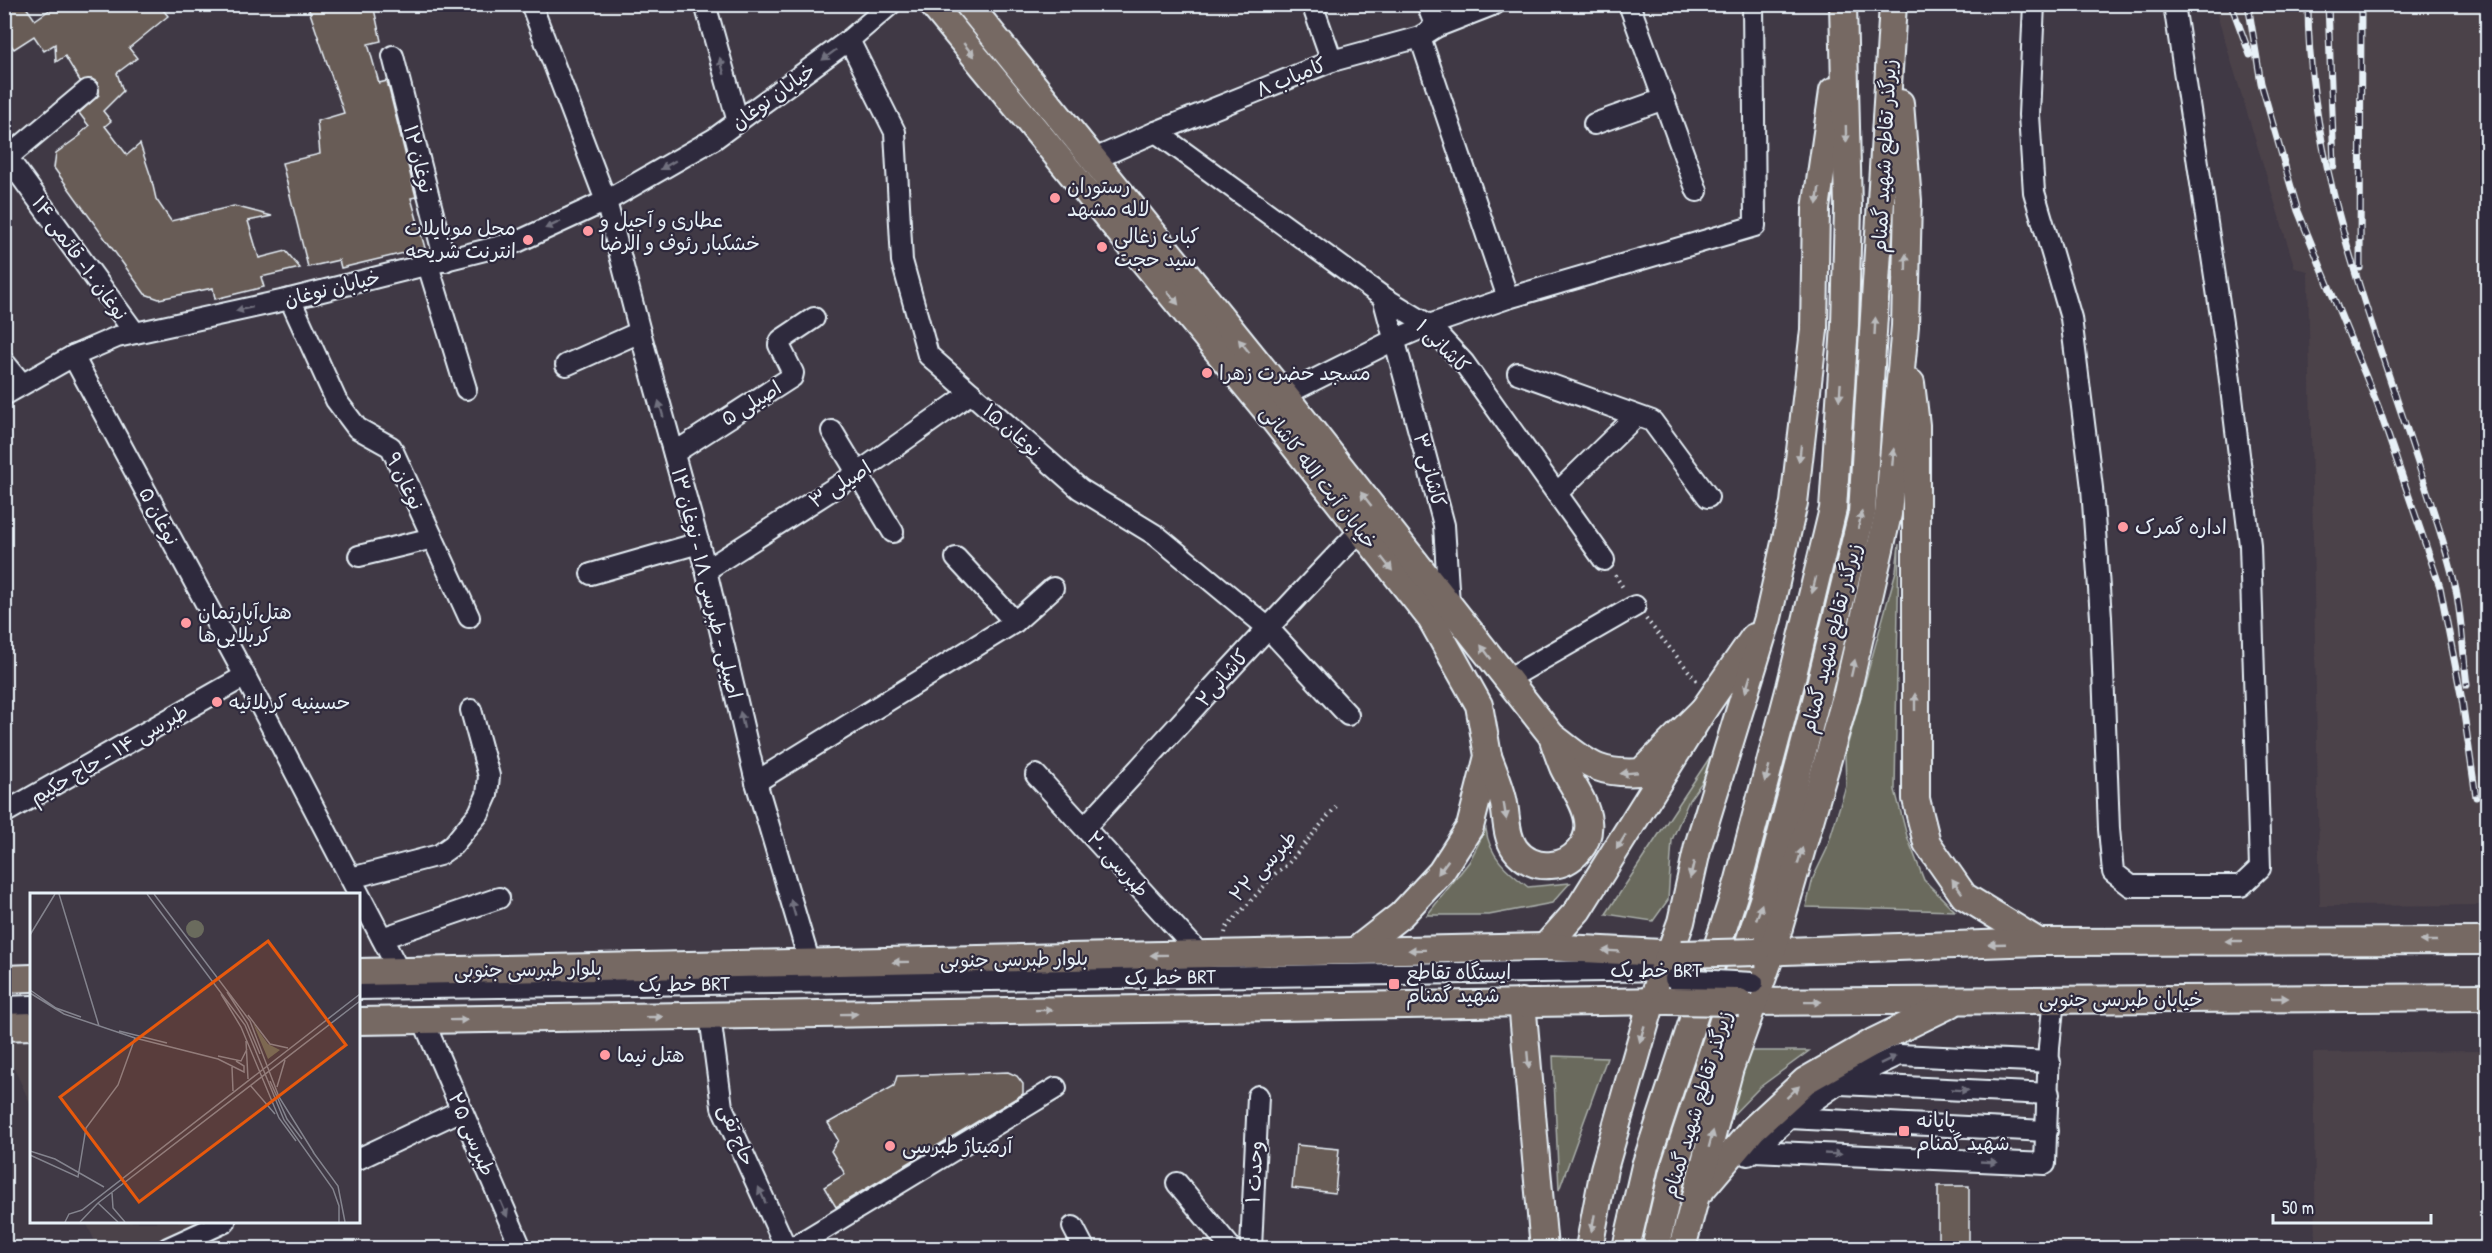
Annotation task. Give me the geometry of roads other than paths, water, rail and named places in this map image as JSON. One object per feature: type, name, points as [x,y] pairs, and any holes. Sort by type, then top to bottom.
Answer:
[{"type":"main road","name":"خیابان آیت الله کاشانی","points":[[932,4],[1266,410],[1361,530],[1436,629],[1479,705],[1488,756],[1470,827],[1441,872],[1401,915],[1355,951]]},
{"type":"main road","name":"خیابان آیت الله کاشانی","points":[[968,4],[1284,395],[1551,736],[1592,766],[1615,774],[1641,772],[1707,704]]},
{"type":"main road","points":[[1682,1248],[1757,977],[1847,693],[1888,514],[1905,326],[1908,201],[1893,5]]},
{"type":"main road","name":"زیرگذر تقاطع شهید گمنام","points":[[1655,1248],[1673,1171],[1767,888],[1862,513],[1893,5]]},
{"type":"main road","points":[[1588,1248],[1604,1169],[1669,976],[1698,846],[1768,618],[1794,503],[1814,330],[1816,209],[1843,9]]},
{"type":"main road","name":"زیرگذر تقاطع شهید گمنام","points":[[1626,1248],[1645,1166],[1738,883],[1790,687],[1833,509],[1845,325],[1848,208],[1843,9]]},
{"type":"main road","points":[[1905,326],[1916,425],[1916,799],[1927,843],[1964,896],[2039,942]]},
{"type":"main road","points":[[1545,947],[1578,910],[1707,704],[1768,618]]},
{"type":"main road","points":[[1488,756],[1503,798],[1509,838],[1515,849],[1536,864],[1549,866],[1562,863],[1573,857],[1582,847],[1587,835],[1588,822],[1585,810],[1551,736]]},
{"type":"main road","points":[[360,1021],[1522,1002],[1669,976],[1757,977],[2039,942],[2487,941]]},
{"type":"main road","name":"بلوار طبرسی جنوبی","points":[[360,972],[1545,947],[1669,976]]},
{"type":"main road","points":[[1669,976],[1757,977]]},
{"type":"main road","name":"خیابان طبرسی جنوبی","points":[[1757,977],[1959,1000],[2487,997]]},
{"type":"main road","points":[[4,979],[30,978]]},
{"type":"main road","points":[[1696,1196],[1752,1130],[1805,1081],[1873,1042],[1959,1000]]},
{"type":"main road","points":[[1522,1002],[1544,1248]]},
{"type":"main road","points":[[4,1027],[30,1026]]},
{"type":"street","name":"اصیلی - طبرسی ۱۸ - نوغان ۱۳","points":[[531,4],[606,201],[706,570],[756,782],[810,964]]},
{"type":"street","points":[[705,4],[738,122]]},
{"type":"street","name":"خیابان نوغان","points":[[4,395],[73,356],[117,337],[290,299],[517,242],[606,201],[714,139],[849,39],[891,4]]},
{"type":"street","points":[[1312,4],[1332,61]]},
{"type":"street","points":[[1427,4],[1428,32],[1508,298]]},
{"type":"street","name":"کامیاب ۸","points":[[1092,160],[1332,61],[1428,32],[1495,4]]},
{"type":"street","points":[[1629,4],[1697,191]]},
{"type":"street","points":[[1284,395],[1429,325],[1508,298],[1755,226],[1753,4]]},
{"type":"street","points":[[2034,4],[2029,115],[2034,192],[2071,318],[2092,488],[2113,872],[2131,886],[2241,886],[2260,868],[2250,545],[2227,356],[2174,4]]},
{"type":"street","name":"نوغان ۱۵","points":[[849,39],[895,132],[902,261],[928,355],[1080,489],[1157,536],[1267,627],[1348,715]]},
{"type":"street","name":"نوغان ۱۲","points":[[393,56],[466,389]]},
{"type":"street","points":[[6,155],[88,90]]},
{"type":"street","points":[[1594,124],[1664,99]]},
{"type":"street","name":"کاشانی ۱","points":[[1156,132],[1383,297],[1429,325],[1464,363],[1558,492],[1604,560]]},
{"type":"street","name":"نوغان ۱۰- قائمی ۱۴","points":[[6,155],[135,333]]},
{"type":"street","name":"کاشانی ۳","points":[[1383,297],[1444,525],[1449,604]]},
{"type":"street","name":"نوغان ۹","points":[[290,299],[336,400],[357,428],[391,447],[469,617]]},
{"type":"street","name":"اصیلی ۵","points":[[674,453],[792,377],[793,373],[779,345],[781,340],[814,318]]},
{"type":"street","points":[[566,365],[640,332]]},
{"type":"street","name":"نوغان ۵","points":[[73,356],[359,893]]},
{"type":"street","points":[[4,362],[21,384]]},
{"type":"street","points":[[1518,373],[1635,417],[1652,421],[1708,497]]},
{"type":"street","name":"اصیلی ۳","points":[[706,570],[858,472],[971,393]]},
{"type":"street","points":[[1558,492],[1635,417]]},
{"type":"street","points":[[832,431],[893,532]]},
{"type":"street","name":"کاشانی۲","points":[[1085,827],[1198,706],[1267,627],[1361,530]]},
{"type":"street","points":[[359,556],[433,538]]},
{"type":"street","points":[[591,574],[699,543]]},
{"type":"street","points":[[956,558],[1015,622]]},
{"type":"street","points":[[756,782],[1015,622],[1053,588]]},
{"type":"street","points":[[1506,680],[1635,606]]},
{"type":"street","name":"طبرسی ۱۴ - حاج حکیم","points":[[4,813],[245,676]]},
{"type":"street","points":[[351,878],[439,855],[453,845],[479,813],[488,795],[489,776],[471,710]]},
{"type":"street","name":"طبرسی ۲۰","points":[[1036,775],[1211,954]]},
{"type":"street","name":"نوغان ۵","points":[[360,895],[399,971]]},
{"type":"street","points":[[382,938],[499,898]]},
{"type":"street","name":"خط یک BRT","points":[[360,989],[1669,976]]},
{"type":"street","name":"خط یک BRT","points":[[360,1001],[1669,976]]},
{"type":"street","points":[[4,995],[30,994]]},
{"type":"street","points":[[1754,1151],[2045,1164],[2054,999]]},
{"type":"street","points":[[4,1006],[30,1006]]},
{"type":"street","name":"حاج تقی","points":[[710,1016],[722,1107],[786,1248]]},
{"type":"street","name":"طبرسی ۲۵","points":[[423,1020],[521,1248]]},
{"type":"street","points":[[1696,1196],[1754,1151],[1789,1118],[1838,1084],[1899,1054],[2050,1062]]},
{"type":"street","points":[[1838,1084],[2049,1094]]},
{"type":"street","points":[[792,1248],[1056,1089]]},
{"type":"street","name":"وحدت ۱","points":[[1251,1248],[1258,1096]]},
{"type":"street","points":[[360,1158],[462,1110]]},
{"type":"street","points":[[1789,1118],[2047,1131]]},
{"type":"street","points":[[1177,1183],[1231,1248]]},
{"type":"street","points":[[168,1248],[221,1223]]},
{"type":"street","points":[[1073,1227],[1084,1248]]},
{"type":"railway","points":[[2231,4],[2250,55]]},
{"type":"railway","points":[[2248,4],[2261,83],[2298,211],[2378,406],[2440,587],[2462,700],[2476,797]]},
{"type":"railway","points":[[2308,4],[2311,63],[2318,122],[2330,180],[2362,295],[2448,558],[2458,602],[2467,685]]},
{"type":"railway","points":[[2328,4],[2334,166]]},
{"type":"railway","points":[[2360,268],[2361,4]]},
{"type":"place","name":"رستوران لاله مشهد","points":[[1055,198]]},
{"type":"place","name":"عطاری و آجیل و خشکبار رئوف و الرضا","points":[[588,231]]},
{"type":"place","name":"محل موبايلات انترنت شريحه","points":[[528,240]]},
{"type":"place","name":"کباب زغالی سید حجت","points":[[1102,247]]},
{"type":"place","name":"مسجد حضرت زهرا","points":[[1207,373]]},
{"type":"place","name":"اداره گمرک","points":[[2123,527]]},
{"type":"place","name":"هتل‌آپارتمان کربلایی‌ها","points":[[186,623]]},
{"type":"place","name":"حسینیه کربلائیه","points":[[217,702]]},
{"type":"place","name":"ایستگاه تقاطع شهید گمنام","points":[[1394,984]]},
{"type":"place","name":"هتل نیما","points":[[605,1055]]},
{"type":"place","name":"پایانه شهید گمنام","points":[[1904,1131]]},
{"type":"place","name":"آرمیتاژ طبرسی","points":[[890,1146]]}]
